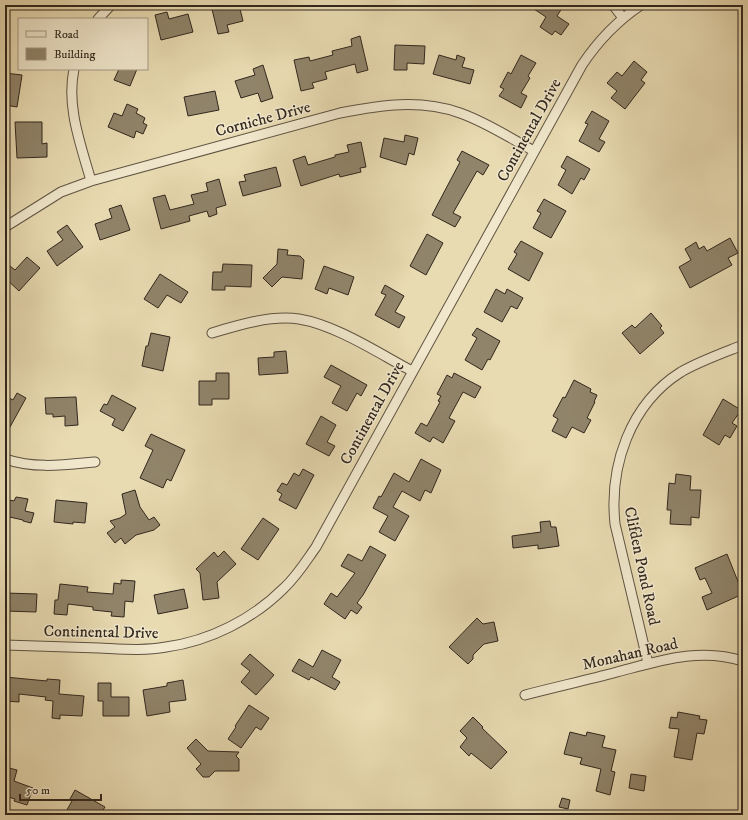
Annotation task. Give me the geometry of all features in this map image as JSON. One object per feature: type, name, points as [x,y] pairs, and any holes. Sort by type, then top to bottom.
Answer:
[{"type":"street","points":[[99,18],[112,5]]},
{"type":"street","points":[[613,5],[623,18]]},
{"type":"street","name":"Continental Drive","points":[[5,645],[140,649],[167,647],[194,641],[219,632],[241,621],[263,607],[285,588],[316,547],[582,65],[606,34],[623,18],[641,5]]},
{"type":"street","points":[[74,70],[72,97],[74,122],[91,181]]},
{"type":"street","name":"Corniche Drive","points":[[5,227],[61,192],[91,181],[340,114],[372,107],[394,104],[424,105],[460,113],[534,151]]},
{"type":"street","points":[[212,333],[247,323],[278,319],[297,319],[324,325],[412,371]]},
{"type":"street","name":"Clifden Pond Road","points":[[648,663],[615,524],[613,505],[614,489],[616,470],[621,452],[628,433],[639,415],[654,396],[669,382],[681,372],[696,364],[743,345]]},
{"type":"street","points":[[5,459],[16,463],[43,467],[95,462]]},
{"type":"street","name":"Monahan Road","points":[[525,695],[648,663],[697,654],[716,655],[743,661]]},
{"type":"building","points":[[211,5],[223,5],[224,7],[239,5],[243,21],[227,25],[229,32],[218,34]]},
{"type":"building","points":[[528,5],[564,5],[557,16],[569,24],[561,35],[555,31],[552,35],[540,27],[546,17]]},
{"type":"building","points":[[167,12],[169,19],[188,14],[193,32],[161,40],[155,15]]},
{"type":"building","points":[[360,36],[368,70],[357,73],[355,64],[325,72],[327,79],[312,83],[314,88],[301,91],[294,60],[309,57],[310,61],[333,55],[332,51],[352,46],[351,39]]},
{"type":"building","points":[[395,45],[425,46],[424,64],[407,63],[407,70],[394,70]]},
{"type":"building","points":[[439,55],[456,60],[457,55],[465,58],[462,67],[474,70],[470,84],[433,74]]},
{"type":"building","points":[[521,55],[536,63],[528,76],[530,78],[521,93],[527,96],[521,108],[499,96],[504,89],[500,87],[508,72],[511,74]]},
{"type":"building","points":[[634,61],[647,72],[641,80],[645,83],[625,109],[611,98],[617,91],[607,83],[617,72],[622,76]]},
{"type":"building","points":[[263,65],[273,98],[261,102],[258,93],[241,98],[235,81],[255,75],[253,69]]},
{"type":"building","points":[[119,70],[137,70],[130,86],[114,80]]},
{"type":"building","points":[[5,73],[22,75],[17,107],[5,105]]},
{"type":"building","points":[[215,91],[219,110],[188,116],[184,97]]},
{"type":"building","points":[[127,104],[138,109],[136,113],[145,118],[143,123],[147,125],[143,134],[136,131],[134,138],[108,127],[114,113],[122,116]]},
{"type":"building","points":[[592,111],[609,121],[599,139],[605,142],[599,152],[579,141],[588,124],[585,123]]},
{"type":"building","points":[[15,122],[42,122],[42,144],[47,143],[47,157],[17,158]]},
{"type":"building","points":[[405,135],[418,138],[414,155],[409,153],[406,165],[380,157],[384,138],[404,142]]},
{"type":"building","points":[[361,142],[366,167],[360,168],[361,172],[340,177],[339,174],[301,186],[293,160],[305,156],[308,165],[335,157],[335,155],[349,152],[347,145]]},
{"type":"building","points":[[462,151],[489,165],[483,175],[477,171],[453,213],[461,217],[455,227],[432,215],[460,162],[457,160]]},
{"type":"building","points":[[567,156],[590,169],[584,180],[581,178],[572,194],[558,185],[566,170],[561,167]]},
{"type":"building","points":[[276,167],[281,186],[243,196],[239,182],[246,181],[244,175]]},
{"type":"building","points":[[219,179],[226,205],[216,208],[217,214],[209,217],[207,211],[189,216],[190,221],[161,229],[153,198],[165,195],[170,210],[194,204],[191,195],[208,191],[206,183]]},
{"type":"building","points":[[544,199],[566,211],[551,238],[533,228],[541,213],[537,211]]},
{"type":"building","points":[[121,205],[130,230],[100,240],[95,224],[112,218],[109,209]]},
{"type":"building","points":[[67,225],[83,247],[57,266],[47,251],[63,240],[57,232]]},
{"type":"building","points":[[427,234],[443,243],[426,275],[410,266]]},
{"type":"building","points":[[730,238],[738,253],[728,258],[732,265],[690,288],[679,267],[691,260],[685,249],[696,242],[699,249],[704,246],[707,251]]},
{"type":"building","points":[[521,241],[543,253],[529,281],[508,269],[517,254],[514,252]]},
{"type":"building","points":[[278,249],[288,250],[287,255],[300,256],[304,260],[302,279],[282,277],[272,287],[263,278],[277,264]]},
{"type":"building","points":[[27,257],[40,268],[19,291],[5,278],[5,272],[10,266],[15,270]]},
{"type":"building","points":[[223,264],[252,265],[251,287],[225,286],[225,290],[212,290],[213,272],[222,272]]},
{"type":"building","points":[[324,266],[354,277],[348,295],[329,288],[327,294],[315,289]]},
{"type":"building","points":[[160,274],[188,292],[181,303],[167,295],[158,308],[144,299]]},
{"type":"building","points":[[385,285],[404,296],[395,312],[405,317],[399,328],[375,315],[386,295],[381,293]]},
{"type":"building","points":[[496,289],[505,294],[507,289],[523,298],[517,309],[511,306],[502,322],[484,312]]},
{"type":"building","points":[[651,313],[662,326],[660,328],[664,333],[640,354],[622,333],[632,325],[635,328]]},
{"type":"building","points":[[477,328],[500,341],[490,360],[488,359],[482,370],[465,360],[477,338],[472,335]]},
{"type":"building","points":[[151,333],[170,337],[163,371],[142,366],[146,346],[148,346]]},
{"type":"building","points":[[286,351],[288,373],[259,375],[258,358],[274,357],[274,352]]},
{"type":"building","points":[[331,365],[367,385],[361,396],[357,393],[347,411],[332,403],[341,386],[324,377]]},
{"type":"building","points":[[216,373],[229,373],[229,399],[212,399],[212,405],[199,405],[199,381],[216,381]]},
{"type":"building","points":[[454,373],[481,387],[475,398],[463,392],[449,418],[455,421],[443,443],[433,437],[430,442],[415,433],[421,423],[427,426],[440,402],[438,401],[441,396],[437,394],[447,375],[452,378]]},
{"type":"building","points":[[574,380],[591,389],[590,392],[597,395],[587,418],[591,420],[584,433],[572,427],[566,438],[552,431],[558,419],[553,416],[563,397],[565,398]]},
{"type":"building","points":[[17,393],[26,398],[5,436],[5,396],[13,400]]},
{"type":"building","points":[[112,395],[136,408],[123,431],[112,425],[115,419],[100,411],[104,404],[107,405]]},
{"type":"building","points":[[76,397],[78,425],[65,426],[65,416],[53,417],[53,414],[46,414],[45,398]]},
{"type":"building","points":[[723,399],[741,410],[732,423],[737,426],[730,438],[725,435],[719,445],[703,435]]},
{"type":"building","points":[[321,416],[336,425],[327,442],[335,446],[329,456],[306,444]]},
{"type":"building","points":[[151,434],[185,450],[171,481],[167,479],[163,488],[140,478],[153,450],[145,446]]},
{"type":"building","points":[[421,459],[441,470],[431,493],[425,490],[420,501],[402,491],[393,507],[409,516],[395,541],[379,532],[388,516],[373,508],[379,496],[381,497],[394,473],[409,482]]},
{"type":"building","points":[[303,469],[314,475],[296,509],[279,500],[282,494],[277,491],[282,483],[287,485],[294,473],[299,476]]},
{"type":"building","points":[[676,474],[691,476],[690,490],[701,490],[699,518],[691,517],[691,525],[670,524],[671,510],[667,510],[669,483],[675,484]]},
{"type":"building","points":[[135,490],[140,507],[149,520],[154,517],[160,525],[154,530],[136,535],[125,544],[121,538],[115,543],[107,533],[115,527],[110,521],[120,518],[126,514],[122,494]]},
{"type":"building","points":[[16,497],[28,499],[25,511],[34,513],[31,523],[5,516],[5,499],[14,501]]},
{"type":"building","points":[[56,500],[87,503],[85,523],[73,522],[73,524],[54,522]]},
{"type":"building","points":[[263,518],[279,529],[258,560],[241,549]]},
{"type":"building","points":[[550,521],[551,527],[556,527],[559,546],[538,549],[538,545],[513,548],[512,536],[541,532],[540,522]]},
{"type":"building","points":[[370,546],[386,555],[357,603],[362,607],[357,614],[351,610],[345,619],[324,604],[331,593],[337,597],[355,573],[341,566],[348,554],[362,561]]},
{"type":"building","points":[[224,551],[236,564],[217,582],[219,598],[203,600],[200,573],[196,569],[214,552],[218,557]]},
{"type":"building","points":[[727,554],[743,594],[707,610],[702,597],[712,593],[705,578],[700,580],[695,568]]},
{"type":"building","points":[[121,580],[135,581],[133,602],[125,601],[124,617],[111,616],[112,612],[93,610],[93,607],[68,604],[67,615],[54,614],[55,600],[58,600],[60,584],[88,587],[87,592],[113,594],[114,583],[121,584]]},
{"type":"building","points":[[184,589],[188,608],[158,614],[154,595]]},
{"type":"building","points":[[5,593],[37,594],[36,612],[5,611]]},
{"type":"building","points":[[477,618],[483,624],[494,622],[498,641],[484,644],[473,655],[473,659],[468,664],[449,647]]},
{"type":"building","points":[[322,650],[341,660],[332,677],[340,682],[335,690],[311,677],[309,680],[292,671],[299,659],[313,667]]},
{"type":"building","points":[[250,654],[274,675],[256,695],[241,682],[250,671],[241,664]]},
{"type":"building","points":[[5,677],[47,681],[47,679],[60,680],[59,694],[84,696],[82,716],[60,715],[60,719],[52,718],[53,701],[45,700],[46,697],[19,694],[19,702],[5,701]]},
{"type":"building","points":[[183,680],[186,700],[169,702],[170,712],[147,716],[143,690],[167,686],[167,683]]},
{"type":"building","points":[[98,683],[111,683],[111,697],[129,697],[129,716],[103,716],[103,701],[98,701]]},
{"type":"building","points":[[249,705],[269,718],[261,730],[256,727],[241,748],[228,739]]},
{"type":"building","points":[[678,712],[700,716],[699,719],[707,720],[704,734],[697,733],[692,760],[674,757],[679,729],[669,728],[671,717],[677,718]]},
{"type":"building","points":[[473,717],[483,727],[482,728],[507,752],[491,769],[471,753],[469,756],[460,747],[467,738],[460,731]]},
{"type":"building","points":[[570,732],[586,736],[587,732],[605,736],[602,747],[616,750],[611,771],[615,772],[610,795],[596,791],[601,769],[580,764],[582,758],[564,754]]},
{"type":"building","points":[[196,739],[208,751],[239,752],[236,756],[239,759],[239,771],[215,771],[209,777],[203,777],[196,769],[201,764],[187,748]]},
{"type":"building","points":[[9,768],[17,770],[14,781],[33,788],[27,805],[14,801],[15,799],[8,797],[7,802],[5,802],[5,774],[7,774]]},
{"type":"building","points":[[631,774],[646,776],[644,791],[629,788]]},
{"type":"building","points":[[75,790],[105,807],[100,815],[64,815],[72,801],[70,799]]},
{"type":"building","points":[[562,798],[570,800],[568,809],[559,807]]}]
